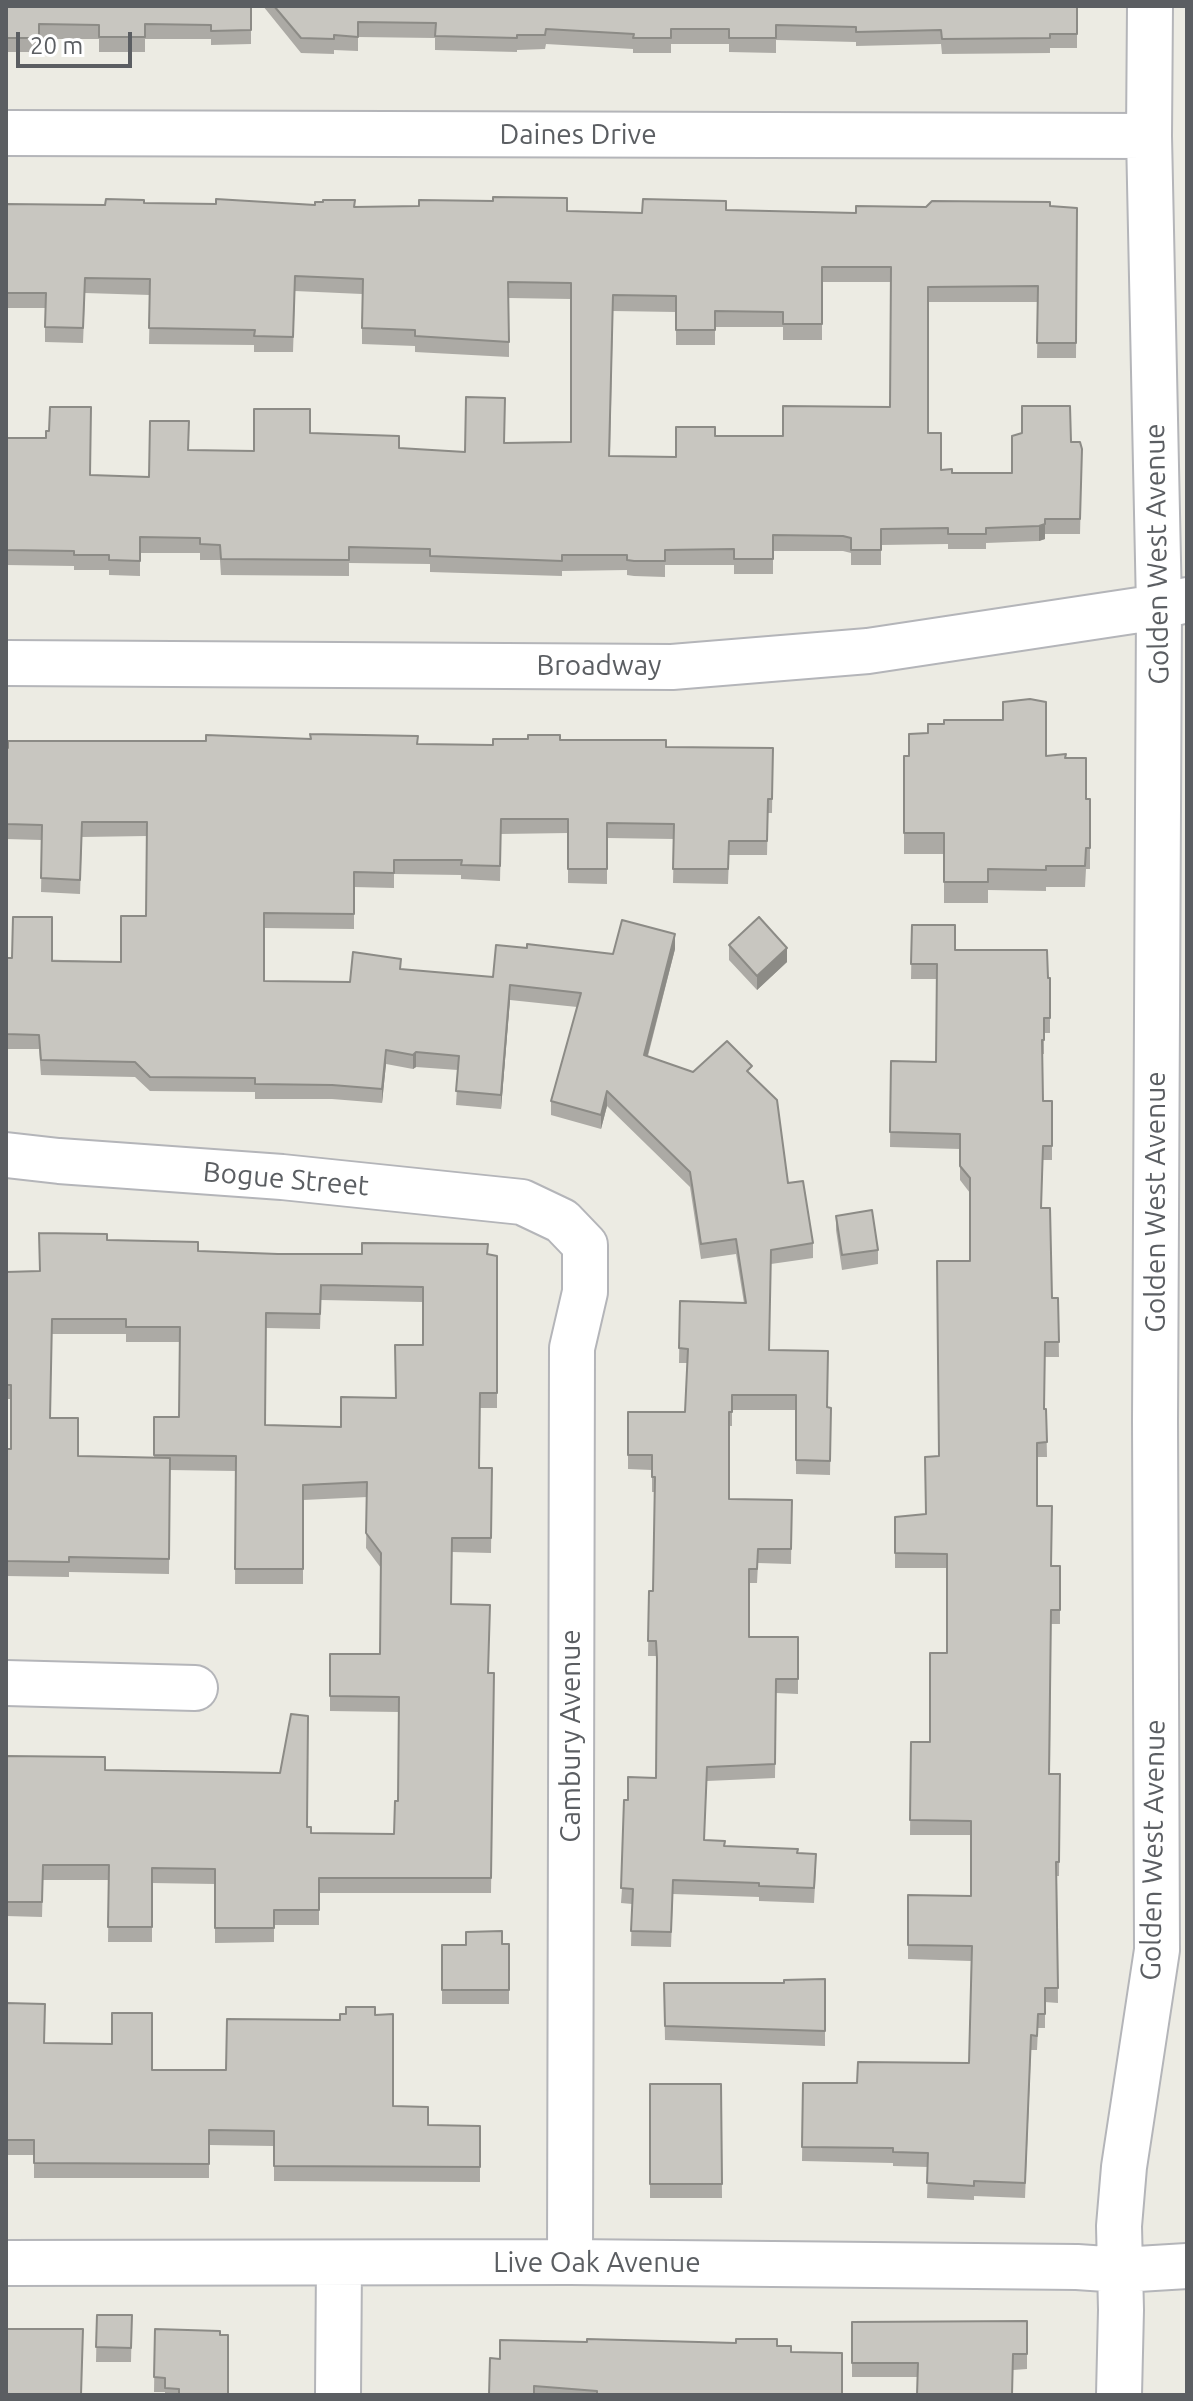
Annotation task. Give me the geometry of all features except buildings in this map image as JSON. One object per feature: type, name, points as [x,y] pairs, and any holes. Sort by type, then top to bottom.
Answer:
[{"type":"street","name":"Golden West Avenue","points":[[1119,2395],[1119,2226],[1124,2167],[1157,1950],[1171,1420],[1173,604],[1149,136],[1150,6]]},
{"type":"street","name":"Daines Drive","points":[[6,133],[1149,136]]},
{"type":"street","name":"Broadway","points":[[6,663],[672,667],[868,651],[1173,604]]},
{"type":"street","name":"Bogue Street","points":[[6,1155],[282,1177],[522,1202],[562,1221]]},
{"type":"street","name":"Cambury Avenue","points":[[562,1221],[585,1245],[585,1292],[572,1348],[570,2262]]},
{"type":"street","points":[[6,1683],[195,1688]]},
{"type":"street","name":"Live Oak Avenue","points":[[6,2263],[570,2262],[1121,2270],[1187,2266]]},
{"type":"street","points":[[338,2395],[339,2263]]}]
